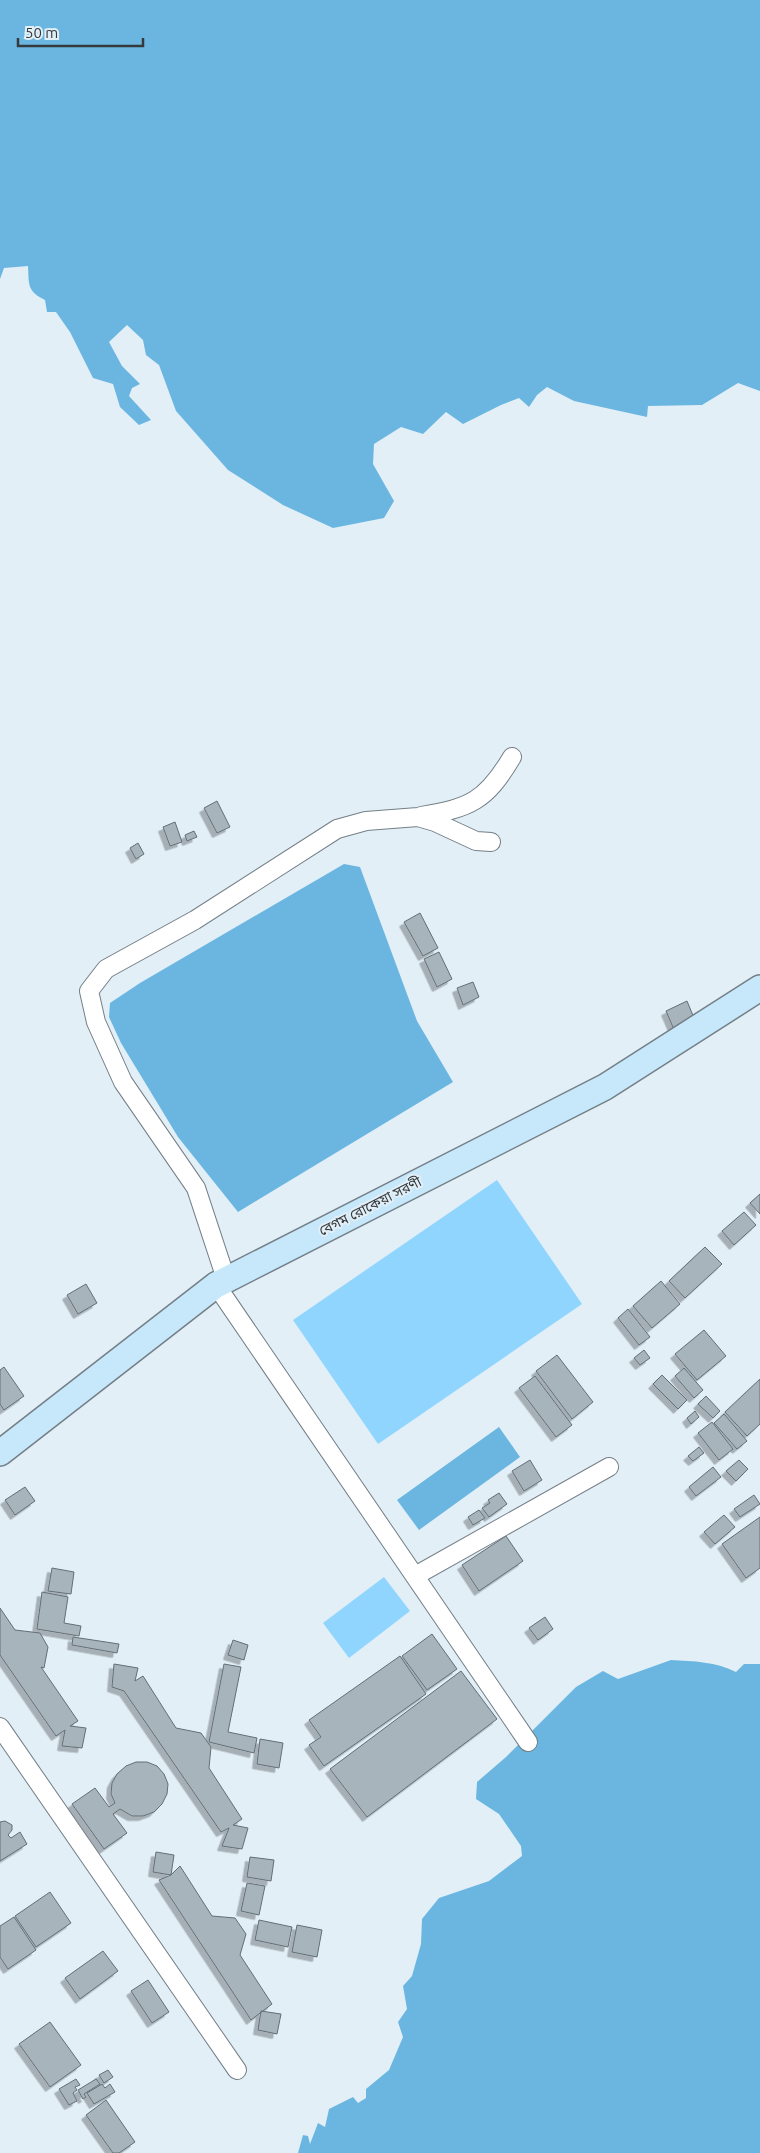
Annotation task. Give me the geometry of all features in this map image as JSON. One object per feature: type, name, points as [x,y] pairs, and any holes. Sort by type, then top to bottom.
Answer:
[{"type":"street","points":[[512,757],[494,784],[480,798],[458,808],[418,817],[366,821],[337,829],[195,920],[106,969],[89,991],[96,1022],[123,1082],[196,1188],[221,1282],[415,1576],[528,1742]]},
{"type":"street","points":[[418,817],[436,822],[476,842],[492,842]]},
{"type":"street","name":"বেগম রোকেয়া সরণী","points":[[0,1453],[221,1282],[605,1087],[760,988]]},
{"type":"street","points":[[415,1576],[609,1466]]},
{"type":"street","points":[[0,1727],[236,2070]]},
{"type":"shaded area","points":[[0,0],[760,0],[760,391],[738,383],[702,405],[648,406],[647,417],[574,401],[547,387],[537,395],[529,407],[519,398],[463,424],[446,412],[423,434],[401,427],[374,444],[373,464],[394,501],[384,518],[333,528],[283,505],[228,470],[176,411],[159,365],[146,355],[143,340],[127,325],[109,342],[122,366],[140,384],[132,388],[129,396],[151,420],[139,425],[120,407],[113,384],[93,378],[70,332],[56,312],[47,312],[45,300],[35,294],[30,287],[28,266],[4,268],[0,279]]},
{"type":"shaded area","points":[[344,864],[360,867],[417,1021],[453,1082],[238,1212],[178,1137],[121,1043],[109,1017],[110,1003],[140,983]]},
{"type":"shaded area","points":[[497,1180],[582,1304],[378,1444],[293,1320]]},
{"type":"shaded area","points":[[499,1427],[520,1457],[419,1530],[397,1500]]},
{"type":"shaded area","points":[[384,1577],[410,1611],[349,1658],[323,1623]]},
{"type":"shaded area","points":[[671,1660],[713,1664],[736,1672],[744,1664],[760,1664],[760,2153],[298,2153],[303,2135],[308,2136],[310,2144],[318,2123],[325,2127],[329,2109],[353,2097],[358,2103],[366,2098],[366,2089],[389,2070],[403,2037],[398,2022],[407,2009],[403,1986],[412,1976],[421,1944],[422,1919],[439,1898],[489,1881],[522,1856],[521,1846],[499,1814],[476,1799],[477,1782],[506,1757],[576,1687],[603,1671],[618,1679]]},
{"type":"building","points":[[217,801],[230,827],[217,833],[204,808]]},
{"type":"building","points":[[175,822],[182,842],[170,846],[163,827]]},
{"type":"building","points":[[194,831],[197,837],[187,841],[185,835]]},
{"type":"building","points":[[138,843],[144,854],[136,859],[130,848]]},
{"type":"building","points":[[420,913],[438,948],[423,956],[404,922]]},
{"type":"building","points":[[439,952],[452,979],[437,987],[424,959]]},
{"type":"building","points":[[473,982],[479,997],[463,1005],[457,988]]},
{"type":"building","points":[[687,1001],[694,1018],[675,1032],[666,1011]]},
{"type":"building","points":[[760,1194],[760,1214],[750,1203]]},
{"type":"building","points":[[744,1212],[756,1225],[734,1245],[722,1231]]},
{"type":"building","points":[[705,1247],[722,1264],[685,1298],[669,1281]]},
{"type":"building","points":[[661,1281],[680,1304],[652,1328],[633,1306]]},
{"type":"building","points":[[86,1284],[97,1303],[78,1314],[67,1295]]},
{"type":"building","points":[[628,1309],[650,1337],[639,1345],[618,1318]]},
{"type":"building","points":[[704,1330],[726,1356],[697,1380],[675,1354]]},
{"type":"building","points":[[644,1350],[650,1358],[640,1365],[634,1358]]},
{"type":"building","points":[[557,1355],[593,1402],[572,1419],[536,1371]]},
{"type":"building","points":[[4,1367],[24,1396],[4,1410],[0,1404],[0,1370]]},
{"type":"building","points":[[684,1368],[703,1390],[694,1398],[675,1376]]},
{"type":"building","points":[[662,1375],[687,1400],[678,1409],[653,1384]]},
{"type":"building","points":[[535,1376],[572,1425],[556,1437],[519,1388]]},
{"type":"building","points":[[760,1379],[760,1424],[747,1436],[725,1412]]},
{"type":"building","points":[[706,1396],[720,1411],[713,1418],[698,1404]]},
{"type":"building","points":[[695,1411],[699,1417],[691,1424],[687,1418]]},
{"type":"building","points":[[724,1414],[747,1441],[737,1449],[714,1423]]},
{"type":"building","points":[[712,1422],[733,1449],[719,1460],[698,1433]]},
{"type":"building","points":[[699,1447],[704,1453],[693,1461],[688,1456]]},
{"type":"building","points":[[530,1460],[542,1480],[524,1491],[512,1471]]},
{"type":"building","points":[[739,1460],[748,1469],[736,1481],[726,1471]]},
{"type":"building","points":[[713,1467],[721,1477],[696,1496],[689,1487]]},
{"type":"building","points":[[25,1487],[35,1501],[15,1515],[5,1500]]},
{"type":"building","points":[[499,1493],[507,1504],[489,1517],[482,1508],[490,1503],[488,1500]]},
{"type":"building","points":[[754,1495],[760,1504],[740,1517],[734,1509]]},
{"type":"building","points":[[479,1510],[485,1518],[473,1525],[468,1517]]},
{"type":"building","points":[[724,1515],[735,1527],[715,1544],[704,1532]]},
{"type":"building","points":[[760,1517],[760,1568],[746,1578],[722,1544]]},
{"type":"building","points":[[506,1536],[523,1561],[479,1591],[462,1565]]},
{"type":"building","points":[[52,1568],[74,1572],[71,1594],[48,1591]]},
{"type":"building","points":[[42,1592],[68,1597],[64,1623],[81,1626],[79,1636],[37,1629]]},
{"type":"building","points":[[0,1608],[15,1630],[40,1633],[48,1647],[44,1668],[41,1667],[78,1721],[70,1726],[86,1728],[82,1748],[62,1746],[65,1730],[56,1736],[0,1655]]},
{"type":"building","points":[[545,1617],[553,1629],[538,1640],[529,1628]]},
{"type":"building","points":[[432,1634],[457,1669],[427,1690],[402,1656]]},
{"type":"building","points":[[73,1637],[119,1644],[117,1653],[72,1645]]},
{"type":"building","points":[[233,1640],[248,1645],[244,1660],[228,1655]]},
{"type":"building","points":[[400,1656],[426,1694],[324,1766],[309,1745],[321,1737],[309,1720]]},
{"type":"building","points":[[114,1664],[138,1668],[135,1681],[143,1676],[176,1728],[201,1733],[211,1747],[209,1768],[242,1819],[233,1825],[248,1828],[242,1849],[222,1846],[229,1828],[221,1832],[124,1691],[112,1687]]},
{"type":"building","points":[[224,1664],[241,1667],[228,1732],[257,1738],[254,1753],[209,1742]]},
{"type":"building","points":[[461,1671],[497,1719],[367,1817],[330,1769]]},
{"type":"building","points":[[260,1739],[283,1743],[279,1768],[257,1764]]},
{"type":"building","points":[[136,1762],[147,1762],[157,1766],[164,1774],[168,1784],[167,1794],[162,1804],[154,1812],[143,1816],[132,1816],[120,1809],[113,1814],[127,1833],[104,1849],[72,1804],[95,1788],[109,1807],[115,1803],[111,1794],[112,1783],[117,1774],[126,1766]]},
{"type":"building","points":[[5,1821],[12,1825],[12,1830],[8,1835],[11,1838],[20,1832],[27,1844],[0,1861],[0,1822]]},
{"type":"building","points":[[156,1852],[174,1855],[171,1875],[153,1872]]},
{"type":"building","points":[[250,1857],[274,1860],[271,1881],[247,1877]]},
{"type":"building","points":[[180,1866],[212,1916],[235,1918],[246,1934],[240,1955],[272,2004],[251,2020],[159,1880],[171,1875]]},
{"type":"building","points":[[247,1883],[265,1886],[259,1915],[241,1911]]},
{"type":"building","points":[[50,1892],[71,1923],[36,1947],[15,1916]]},
{"type":"building","points":[[14,1917],[36,1950],[8,1969],[0,1957],[0,1926]]},
{"type":"building","points":[[259,1920],[292,1927],[288,1947],[255,1940]]},
{"type":"building","points":[[297,1925],[322,1930],[317,1957],[292,1952]]},
{"type":"building","points":[[103,1951],[118,1971],[80,1999],[65,1978]]},
{"type":"building","points":[[148,1980],[169,2012],[152,2023],[131,1991]]},
{"type":"building","points":[[261,2011],[281,2014],[277,2034],[258,2030]]},
{"type":"building","points":[[50,2022],[81,2065],[50,2087],[19,2044]]},
{"type":"building","points":[[108,2070],[113,2077],[104,2083],[99,2075]]},
{"type":"building","points":[[76,2079],[80,2085],[75,2087],[77,2090],[73,2093],[77,2101],[69,2105],[59,2089]]},
{"type":"building","points":[[96,2079],[100,2084],[84,2094],[86,2097],[83,2099],[78,2090]]},
{"type":"building","points":[[102,2084],[105,2088],[110,2084],[115,2092],[94,2104],[87,2093]]},
{"type":"building","points":[[106,2100],[135,2142],[119,2153],[113,2153],[86,2115]]}]
